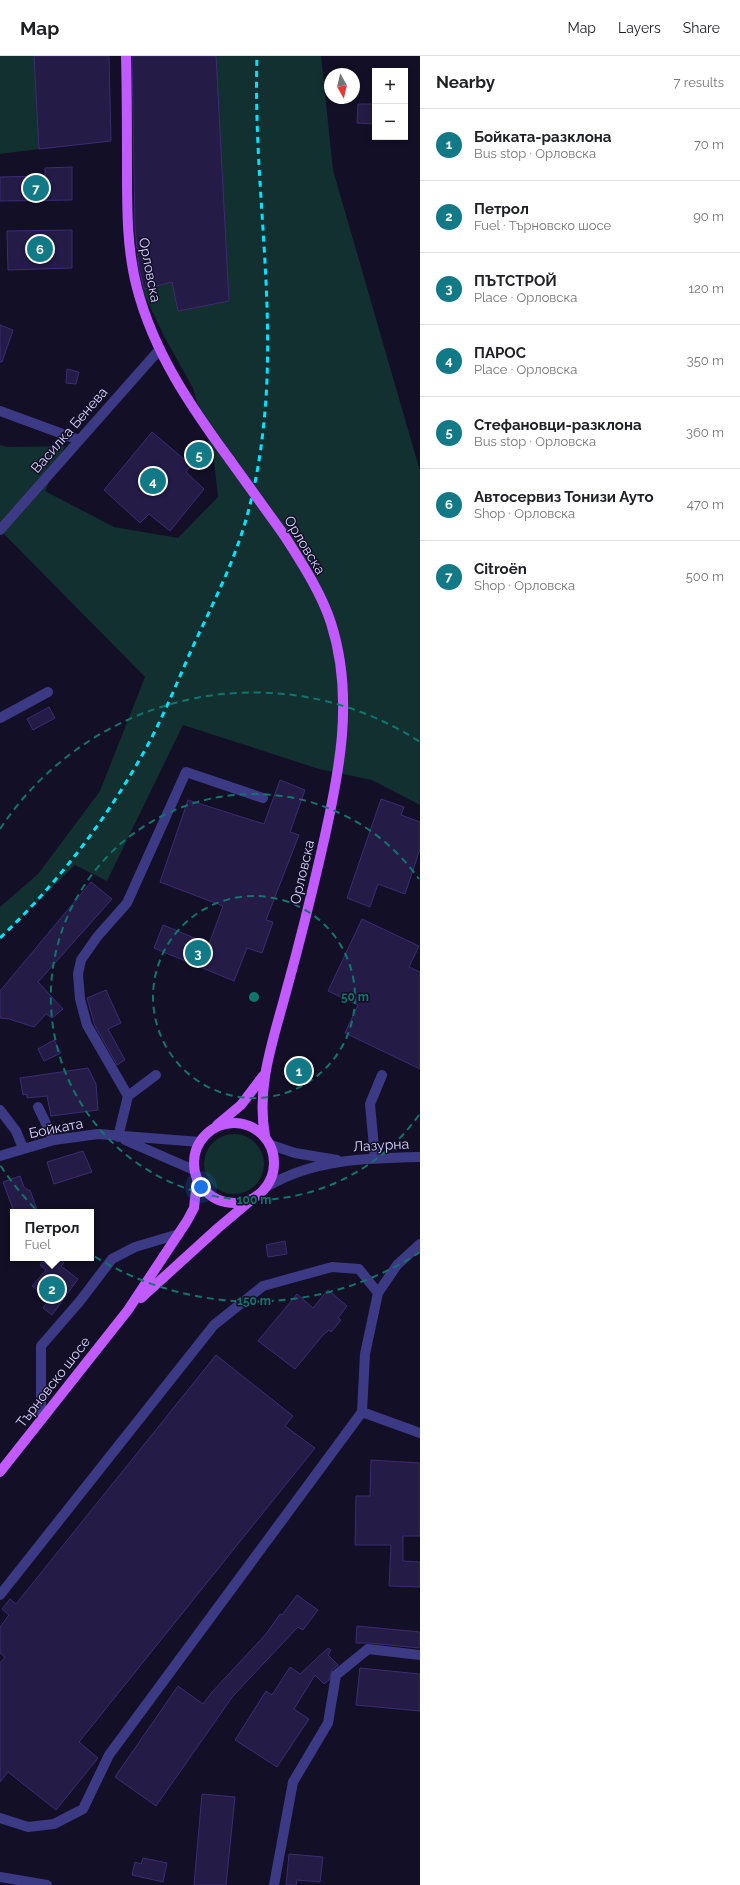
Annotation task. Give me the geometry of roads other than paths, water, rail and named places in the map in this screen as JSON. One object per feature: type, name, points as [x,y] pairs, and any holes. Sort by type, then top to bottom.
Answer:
[{"type":"main road","name":"Орловска","points":[[126,56],[127,216],[137,288],[144,310],[168,368],[230,460],[284,534],[306,572],[331,623],[341,673],[343,734],[336,782],[308,908],[264,1074],[261,1108],[265,1136]]},
{"type":"main road","name":"Орловска","points":[[208,1132],[241,1105],[264,1074]]},
{"type":"main road","points":[[225,1124],[244,1124],[256,1128],[265,1136],[275,1155],[273,1177],[268,1186],[253,1199],[240,1203],[228,1203],[215,1199],[205,1191],[194,1170],[194,1160],[200,1142],[208,1132],[225,1124]]},
{"type":"main road","name":"Търновско шосе","points":[[0,1472],[128,1310],[179,1234],[194,1208],[198,1180]]},
{"type":"main road","name":"Търновско шосе","points":[[128,1310],[184,1258],[253,1199]]},
{"type":"street","name":"Василка Бенева","points":[[0,530],[160,349]]},
{"type":"street","points":[[0,411],[79,440]]},
{"type":"street","points":[[0,718],[48,692]]},
{"type":"street","points":[[128,1096],[87,1025],[80,999],[78,974],[81,960],[97,938],[127,903],[186,772],[263,798]]},
{"type":"street","points":[[118,1137],[128,1096],[156,1075]]},
{"type":"street","points":[[376,1158],[370,1104],[382,1075]]},
{"type":"street","points":[[38,1107],[54,1140]]},
{"type":"street","points":[[0,1110],[8,1118],[16,1131],[23,1148]]},
{"type":"street","name":"Бойката","points":[[0,1156],[54,1140],[98,1134],[118,1137],[200,1142]]},
{"type":"street","name":"Бойката","points":[[118,1137],[194,1170]]},
{"type":"street","name":"Лазурна","points":[[271,1145],[294,1153],[343,1161]]},
{"type":"street","name":"Лазурна","points":[[268,1186],[295,1172],[343,1161],[376,1158],[420,1158]]},
{"type":"street","points":[[41,1420],[41,1346],[80,1301],[112,1259],[135,1247],[179,1234]]},
{"type":"street","points":[[0,1818],[28,1827],[54,1824],[83,1809],[109,1755],[362,1412],[365,1354],[378,1293],[397,1265],[420,1244]]},
{"type":"street","points":[[0,1595],[214,1325],[262,1286],[332,1267],[359,1269],[378,1293]]},
{"type":"street","points":[[362,1412],[420,1432]]},
{"type":"street","points":[[274,1885],[293,1782],[328,1723],[336,1675],[368,1649],[420,1655]]},
{"type":"street","points":[[0,1877],[22,1883],[47,1885]]},
{"type":"railway","points":[[0,938],[21,918],[77,853],[111,806],[141,757],[163,715],[222,584],[243,531],[248,514],[256,480],[261,446],[265,411],[267,367],[266,278],[258,145],[257,56]]},
{"type":"place","name":"Citroën","points":[[36,188]]},
{"type":"place","name":"Автосервиз Тонизи Ауто","points":[[40,249]]},
{"type":"place","name":"Стефановци-разклона","points":[[199,455]]},
{"type":"place","name":"ПАРОС","points":[[153,481]]},
{"type":"place","name":"ПЪТСТРОЙ","points":[[198,953]]},
{"type":"place","name":"Бойката-разклона","points":[[299,1071]]},
{"type":"place","name":"Петрол","points":[[52,1289]]}]
